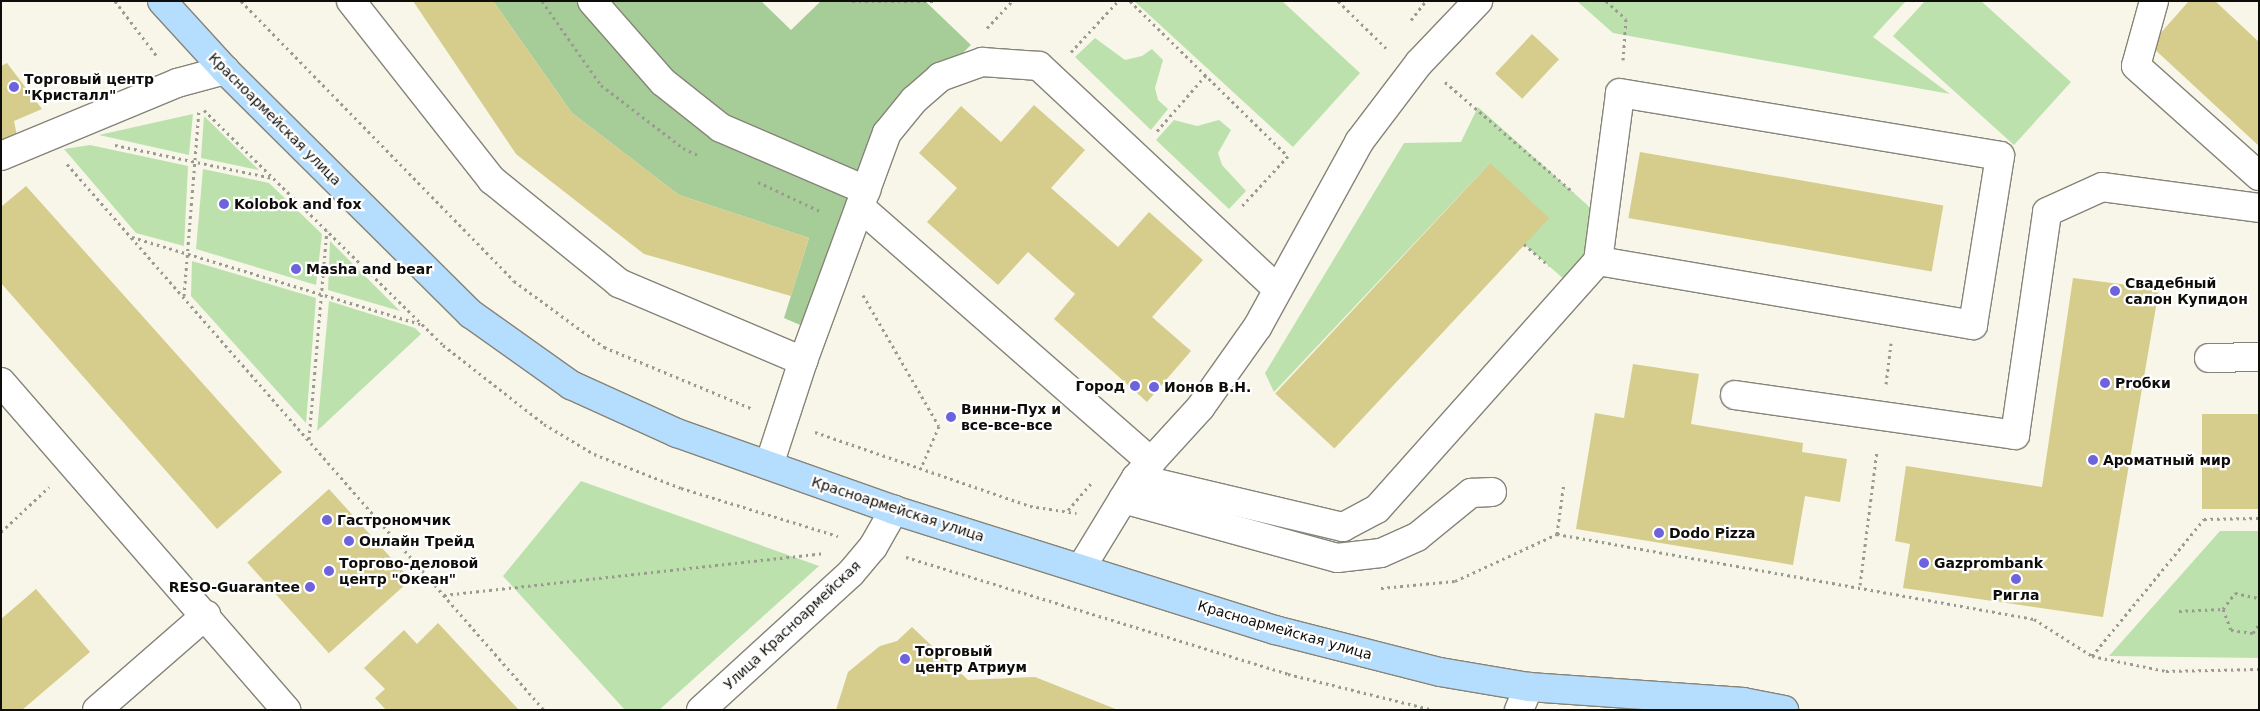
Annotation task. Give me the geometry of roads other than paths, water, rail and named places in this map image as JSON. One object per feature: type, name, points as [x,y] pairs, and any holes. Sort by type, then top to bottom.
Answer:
[{"type":"main road","name":"Красноармейская улица","points":[[162,1],[225,70],[471,314],[571,385],[677,433],[894,510],[1275,630],[1440,672],[1524,698],[1743,702],[1784,710]]},
{"type":"street","points":[[351,1],[492,180],[619,283],[803,361]]},
{"type":"street","points":[[592,1],[663,82],[721,128],[863,198],[1137,480],[1338,558],[1381,553],[1417,537],[1471,493],[1492,492]]},
{"type":"street","points":[[1081,568],[1137,480],[1200,408],[1258,326],[1276,288],[1359,142],[1419,63],[1478,1]]},
{"type":"street","points":[[2154,1],[2136,66],[2259,176]]},
{"type":"street","points":[[770,465],[803,361],[887,133],[914,100],[940,77],[982,62],[1039,66],[1276,288]]},
{"type":"street","points":[[1,156],[177,83],[225,70]]},
{"type":"street","points":[[1137,480],[1343,527],[1377,509],[1598,261],[1620,93],[2000,156],[1974,325],[1894,314],[1598,261]]},
{"type":"street","points":[[1735,395],[1881,418],[2014,435],[2047,212],[2102,187],[2259,208]]},
{"type":"street","points":[[2209,358],[2259,357]]},
{"type":"street","points":[[1,382],[72,466],[206,615],[286,710]]},
{"type":"street","name":"Улица Красноармейская","points":[[701,710],[852,573],[873,547],[894,510]]},
{"type":"street","points":[[97,710],[206,615]]},
{"type":"place","name":"Торговый центр \"Кристалл\"","points":[[14,87]]},
{"type":"place","name":"Kolobok and fox","points":[[224,204]]},
{"type":"place","name":"Masha and bear","points":[[296,269]]},
{"type":"place","name":"Свадебный салон Купидон","points":[[2115,291]]},
{"type":"place","name":"Proбки","points":[[2105,383]]},
{"type":"place","name":"Город","points":[[1135,386]]},
{"type":"place","name":"Ионов В.Н.","points":[[1154,387]]},
{"type":"place","name":"Винни-Пух и все-все-все","points":[[951,417]]},
{"type":"place","name":"Ароматный мир","points":[[2093,460]]},
{"type":"place","name":"Гастрономчик","points":[[327,520]]},
{"type":"place","name":"Dodo Pizza","points":[[1659,533]]},
{"type":"place","name":"Онлайн Трейд","points":[[349,541]]},
{"type":"place","name":"Gazprombank","points":[[1924,563]]},
{"type":"place","name":"Торгово-деловой центр \"Океан\"","points":[[329,571]]},
{"type":"place","name":"Ригла","points":[[2016,579]]},
{"type":"place","name":"RESO-Guarantee","points":[[310,587]]},
{"type":"place","name":"Торговый центр Атриум","points":[[905,659]]}]
